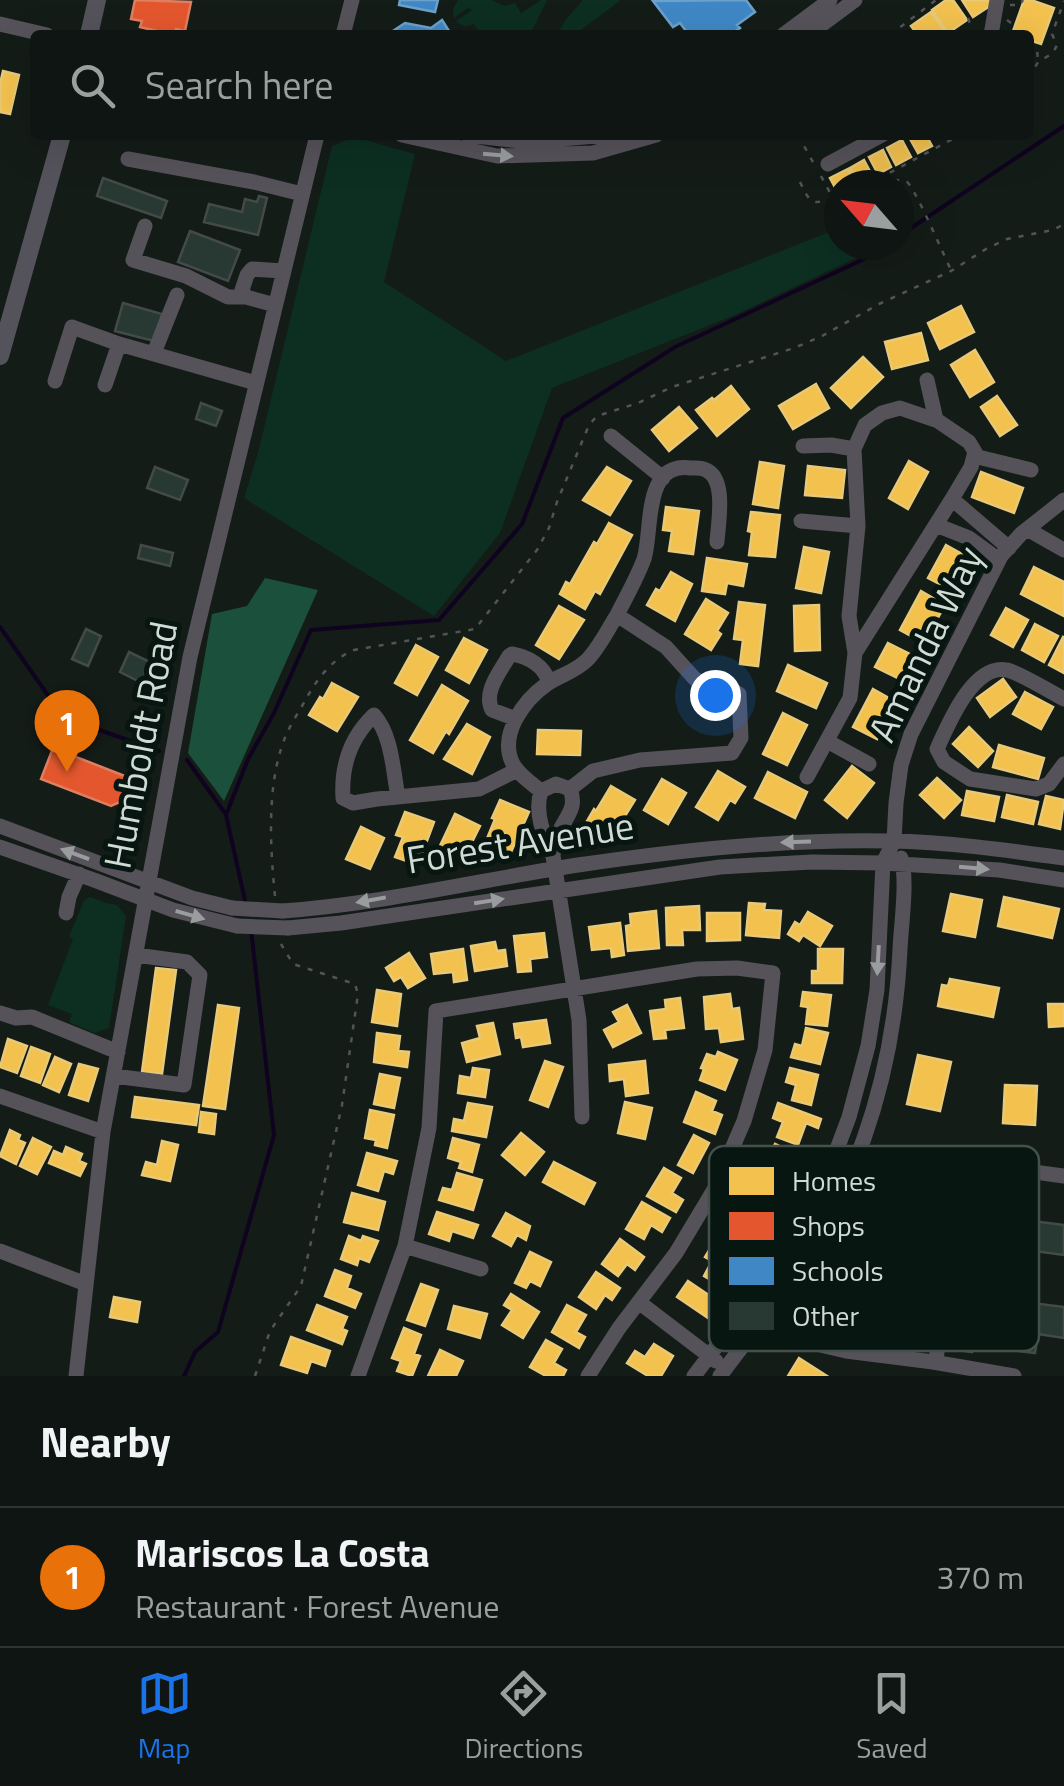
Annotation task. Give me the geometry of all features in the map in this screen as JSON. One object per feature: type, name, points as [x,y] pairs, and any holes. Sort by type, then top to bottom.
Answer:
[{"type":"main road","points":[[90,30],[97,0]]},
{"type":"main road","points":[[0,356],[61,140]]},
{"type":"street","points":[[344,30],[352,0]]},
{"type":"street","points":[[814,29],[830,0]]},
{"type":"street","points":[[814,29],[854,0]]},
{"type":"street","points":[[994,30],[1005,2]]},
{"type":"street","points":[[0,24],[30,31]]},
{"type":"street","name":"Humboldt Road","points":[[76,1376],[103,1132],[197,625],[316,140]]},
{"type":"street","points":[[425,140],[497,156],[593,153],[638,140]]},
{"type":"street","points":[[512,140],[551,140]]},
{"type":"street","points":[[828,164],[873,140]]},
{"type":"street","points":[[128,158],[302,194]]},
{"type":"street","points":[[145,226],[133,260],[186,276],[228,297],[275,305]]},
{"type":"street","points":[[246,298],[242,290],[252,269],[284,270]]},
{"type":"street","points":[[154,353],[177,294]]},
{"type":"street","points":[[55,381],[72,327],[256,384]]},
{"type":"street","points":[[106,385],[120,344]]},
{"type":"street","points":[[927,380],[936,420]]},
{"type":"street","points":[[808,778],[850,698],[855,652],[850,616],[858,526],[854,449],[865,425],[882,413],[900,408],[936,420],[969,442],[975,452],[971,467],[952,499],[855,652]]},
{"type":"street","points":[[611,436],[664,478]]},
{"type":"street","points":[[803,446],[854,449]]},
{"type":"street","points":[[974,456],[1031,470]]},
{"type":"street","points":[[541,791],[511,761],[509,740],[516,718],[529,699],[549,682],[577,669],[590,657],[617,615],[645,556],[649,512],[656,489],[668,471],[682,466],[706,470],[716,479],[720,498],[717,542]]},
{"type":"street","points":[[952,499],[1004,554]]},
{"type":"street","name":"Amanda Way","points":[[894,840],[901,765],[933,689],[1004,554],[1027,529],[1064,500]]},
{"type":"street","points":[[801,520],[858,526]]},
{"type":"street","points":[[936,524],[1004,554]]},
{"type":"street","points":[[1027,529],[1064,550]]},
{"type":"street","points":[[570,789],[593,771],[640,760],[732,753],[740,738],[739,694],[707,687],[666,647],[617,615]]},
{"type":"street","points":[[516,718],[492,710],[488,704],[510,656],[518,654],[537,665],[549,682]]},
{"type":"street","points":[[1064,699],[1006,670],[993,672],[964,695],[937,748],[944,762],[970,780],[1036,789],[1049,784],[1064,764]]},
{"type":"street","points":[[933,689],[964,695]]},
{"type":"street","points":[[933,689],[955,712]]},
{"type":"street","points":[[398,797],[389,750],[374,715],[359,729],[348,754],[343,798],[354,804],[479,789],[517,770]]},
{"type":"street","points":[[827,741],[868,764]]},
{"type":"street","points":[[553,862],[557,833],[575,801],[570,789],[556,784],[541,791],[538,799],[542,831],[553,862],[579,1020],[582,1118]]},
{"type":"street","name":"Forest Avenue","points":[[0,826],[192,898],[232,908],[283,911],[327,908],[553,862],[762,843],[894,840],[1064,858]]},
{"type":"street","points":[[838,1146],[868,1046],[876,990],[883,863],[894,840]]},
{"type":"street","points":[[860,1146],[885,1069],[895,1010],[904,864],[894,840]]},
{"type":"street","name":"Forest Avenue","points":[[0,848],[191,916],[236,926],[288,928],[720,867],[883,863],[999,870],[1064,880]]},
{"type":"street","points":[[66,913],[79,874]]},
{"type":"street","points":[[114,1076],[184,1085],[200,974],[187,962],[136,956]]},
{"type":"street","points":[[358,1376],[405,1246],[429,1128],[436,1011],[697,969],[737,968],[773,973],[765,1050],[733,1146]]},
{"type":"street","points":[[0,1013],[32,1018],[118,1052]]},
{"type":"street","points":[[0,1096],[103,1132]]},
{"type":"street","points":[[1039,1173],[1064,1176]]},
{"type":"street","points":[[588,1376],[676,1253],[709,1198]]},
{"type":"street","points":[[405,1246],[481,1270]]},
{"type":"street","points":[[0,1252],[86,1284]]},
{"type":"street","points":[[640,1302],[709,1356],[723,1372],[739,1351]]},
{"type":"street","points":[[694,1376],[713,1351]]},
{"type":"street","points":[[849,1351],[1014,1376]]},
{"type":"street","points":[[887,1356],[888,1351]]},
{"type":"street","points":[[936,1362],[937,1351]]},
{"type":"path","points":[[897,30],[936,0]]},
{"type":"path","points":[[1010,30],[1005,2],[1020,5],[1023,0]]},
{"type":"path","points":[[1034,69],[1057,45],[1052,34],[1064,1]]},
{"type":"path","points":[[969,30],[969,20],[978,18]]},
{"type":"path","points":[[1034,46],[1038,62]]},
{"type":"path","points":[[1038,54],[1046,56]]},
{"type":"path","points":[[895,170],[951,140]]},
{"type":"path","points":[[800,182],[810,200],[824,202]]},
{"type":"path","points":[[914,189],[951,271]]},
{"type":"green space","points":[[458,0],[491,0],[505,6],[515,3],[521,13],[547,0],[532,30],[478,30],[474,24],[465,26],[456,21],[472,10],[468,8],[454,18]]},
{"type":"green space","points":[[583,0],[621,0],[581,30],[560,30]]},
{"type":"green space","points":[[347,140],[365,140],[415,154],[384,282],[506,361],[824,234],[824,260],[852,260],[735,315],[552,388],[500,533],[434,616],[244,498],[332,146]]},
{"type":"green space","points":[[265,578],[318,590],[224,801],[188,753],[212,614],[247,606]]},
{"type":"green space","points":[[90,897],[117,905],[126,916],[109,1028],[94,1033],[69,1022],[72,1014],[48,1005],[73,939],[69,937],[84,900]]},
{"type":"building: Homes","points":[[946,0],[953,0],[967,20],[946,30],[932,10]]},
{"type":"building: Homes","points":[[962,0],[990,0],[993,4],[973,17]]},
{"type":"building: Homes","points":[[1024,0],[1054,8],[1041,44],[1034,42],[1034,30],[1013,30]]},
{"type":"building: Homes","points":[[931,12],[944,30],[914,30],[911,26]]},
{"type":"building: Homes","points":[[3,71],[19,75],[10,114],[0,112]]},
{"type":"building: Homes","points":[[902,140],[911,157],[896,165],[887,148]]},
{"type":"building: Homes","points":[[911,140],[929,140],[932,146],[918,153]]},
{"type":"building: Homes","points":[[883,150],[891,167],[876,170],[869,157]]},
{"type":"building: Homes","points":[[864,160],[869,170],[851,170]]},
{"type":"building: Homes","points":[[961,306],[974,332],[940,349],[928,323]]},
{"type":"building: Homes","points":[[921,333],[928,360],[892,369],[885,342]]},
{"type":"building: Homes","points":[[975,350],[994,382],[970,397],[951,365]]},
{"type":"building: Homes","points":[[863,357],[883,377],[851,408],[831,388]]},
{"type":"building: Homes","points":[[816,384],[829,408],[793,429],[779,406]]},
{"type":"building: Homes","points":[[731,386],[749,409],[717,436],[696,410]]},
{"type":"building: Homes","points":[[997,396],[1017,425],[1000,436],[981,407]]},
{"type":"building: Homes","points":[[679,407],[697,428],[669,451],[652,430]]},
{"type":"building: Homes","points":[[909,461],[928,472],[908,509],[889,498]]},
{"type":"building: Homes","points":[[760,462],[784,466],[778,508],[753,504]]},
{"type":"building: Homes","points":[[808,466],[845,470],[842,498],[805,495]]},
{"type":"building: Homes","points":[[607,467],[631,481],[610,515],[583,500]]},
{"type":"building: Homes","points":[[981,472],[1023,488],[1014,513],[972,497]]},
{"type":"building: Homes","points":[[666,507],[699,511],[693,554],[669,551],[672,531],[663,530]]},
{"type":"building: Homes","points":[[751,512],[780,515],[775,557],[749,555]]},
{"type":"building: Homes","points":[[609,523],[632,535],[600,594],[595,591],[585,609],[560,594]]},
{"type":"building: Homes","points":[[946,545],[971,559],[953,591],[928,578]]},
{"type":"building: Homes","points":[[804,547],[829,552],[821,593],[796,588]]},
{"type":"building: Homes","points":[[707,558],[747,564],[743,586],[727,583],[725,594],[702,591]]},
{"type":"building: Homes","points":[[1034,567],[1064,582],[1064,616],[1021,594]]},
{"type":"building: Homes","points":[[671,572],[692,584],[675,621],[647,605]]},
{"type":"building: Homes","points":[[921,591],[945,605],[924,643],[900,630]]},
{"type":"building: Homes","points":[[706,599],[728,613],[711,650],[685,634]]},
{"type":"building: Homes","points":[[739,602],[765,605],[758,666],[740,664],[743,640],[734,639]]},
{"type":"building: Homes","points":[[819,605],[820,650],[795,651],[794,606]]},
{"type":"building: Homes","points":[[559,606],[584,620],[559,659],[536,645]]},
{"type":"building: Homes","points":[[1006,608],[1028,620],[1013,647],[991,635]]},
{"type":"building: Homes","points":[[1035,624],[1058,636],[1044,662],[1022,650]]},
{"type":"building: Homes","points":[[464,638],[487,650],[469,683],[446,670]]},
{"type":"building: Homes","points":[[1064,638],[1064,673],[1049,665]]},
{"type":"building: Homes","points":[[888,643],[920,659],[908,683],[875,667]]},
{"type":"building: Homes","points":[[416,645],[438,657],[417,695],[395,683]]},
{"type":"building: Homes","points":[[788,665],[827,683],[816,708],[777,691]]},
{"type":"building: Homes","points":[[1003,679],[1016,697],[990,717],[977,698]]},
{"type":"building: Homes","points":[[332,683],[358,697],[337,731],[309,715]]},
{"type":"building: Homes","points":[[442,685],[468,701],[433,753],[410,740]]},
{"type":"building: Homes","points":[[873,689],[896,702],[877,739],[853,727]]},
{"type":"building: Homes","points":[[1025,692],[1053,707],[1041,729],[1013,714]]},
{"type":"building: Homes","points":[[783,713],[807,725],[787,765],[763,754]]},
{"type":"building: Homes","points":[[467,724],[490,737],[472,774],[444,759]]},
{"type":"building: Homes","points":[[969,727],[993,751],[978,767],[953,744]]},
{"type":"building: Homes","points":[[538,730],[581,731],[580,755],[537,754]]},
{"type":"building: Homes","points":[[999,745],[1044,758],[1038,779],[993,767]]},
{"type":"building: Homes","points":[[852,766],[874,783],[847,818],[825,800]]},
{"type":"building: Homes","points":[[718,771],[745,787],[735,803],[730,800],[718,820],[696,807]]},
{"type":"building: Homes","points":[[768,772],[807,792],[795,818],[755,798]]},
{"type":"building: Homes","points":[[937,778],[961,800],[944,818],[920,795]]},
{"type":"building: Homes","points":[[662,779],[686,793],[668,824],[644,810]]},
{"type":"building: Homes","points":[[611,786],[635,800],[612,837],[587,821]]},
{"type":"building: Homes","points":[[967,791],[999,797],[994,821],[962,815]]},
{"type":"building: Homes","points":[[1007,795],[1038,802],[1033,824],[1002,817]]},
{"type":"building: Homes","points":[[1046,796],[1064,800],[1060,829],[1039,824]]},
{"type":"building: Homes","points":[[500,800],[529,812],[511,852],[486,841]]},
{"type":"building: Homes","points":[[405,812],[434,822],[418,865],[395,857],[403,837],[396,835]]},
{"type":"building: Homes","points":[[455,814],[480,826],[463,860],[439,848]]},
{"type":"building: Homes","points":[[361,827],[384,838],[370,869],[346,859]]},
{"type":"building: Homes","points":[[951,894],[982,900],[975,937],[943,931]]},
{"type":"building: Homes","points":[[1004,897],[1059,909],[1052,938],[998,926]]},
{"type":"building: Homes","points":[[749,903],[765,904],[764,910],[781,911],[779,938],[746,935]]},
{"type":"building: Homes","points":[[699,906],[700,930],[682,930],[683,945],[667,945],[666,908]]},
{"type":"building: Homes","points":[[656,911],[659,948],[628,951],[626,926],[631,925],[630,914]]},
{"type":"building: Homes","points":[[808,912],[832,926],[820,946],[803,935],[799,941],[788,934]]},
{"type":"building: Homes","points":[[707,913],[740,913],[740,940],[707,941]]},
{"type":"building: Homes","points":[[620,923],[624,955],[612,957],[611,948],[592,950],[589,927]]},
{"type":"building: Homes","points":[[544,933],[547,957],[530,959],[531,971],[518,972],[514,936]]},
{"type":"building: Homes","points":[[495,942],[497,951],[505,950],[507,966],[475,971],[471,946]]},
{"type":"building: Homes","points":[[463,949],[467,980],[454,982],[453,972],[434,974],[431,954]]},
{"type":"building: Homes","points":[[818,949],[843,949],[842,983],[812,983],[812,971],[818,971]]},
{"type":"building: Homes","points":[[409,953],[425,978],[408,988],[401,977],[394,981],[386,968]]},
{"type":"building: Homes","points":[[156,968],[176,970],[162,1074],[142,1072]]},
{"type":"building: Homes","points":[[950,979],[999,988],[993,1017],[938,1006],[942,985],[948,986]]},
{"type":"building: Homes","points":[[377,990],[401,994],[397,1026],[372,1022]]},
{"type":"building: Homes","points":[[803,992],[831,995],[827,1026],[806,1024],[808,1007],[801,1006]]},
{"type":"building: Homes","points":[[730,994],[732,1009],[739,1008],[743,1039],[721,1042],[719,1028],[706,1029],[704,997]]},
{"type":"building: Homes","points":[[680,998],[684,1028],[665,1030],[666,1038],[654,1039],[650,1011],[666,1009],[665,1000]]},
{"type":"building: Homes","points":[[1048,1004],[1064,1004],[1064,1026],[1049,1027]]},
{"type":"building: Homes","points":[[218,1005],[239,1008],[225,1109],[203,1106]]},
{"type":"building: Homes","points":[[627,1005],[641,1033],[613,1047],[604,1030],[619,1022],[613,1012]]},
{"type":"building: Homes","points":[[546,1020],[550,1043],[523,1047],[521,1037],[516,1038],[514,1024]]},
{"type":"building: Homes","points":[[493,1023],[500,1054],[467,1062],[462,1043],[480,1038],[477,1026]]},
{"type":"building: Homes","points":[[806,1028],[828,1033],[820,1064],[791,1057],[795,1044],[802,1046]]},
{"type":"building: Homes","points":[[377,1033],[400,1036],[398,1051],[409,1052],[407,1067],[374,1062]]},
{"type":"building: Homes","points":[[8,1039],[27,1046],[17,1073],[0,1067]]},
{"type":"building: Homes","points":[[31,1047],[50,1054],[40,1083],[21,1076]]},
{"type":"building: Homes","points":[[718,1052],[737,1060],[725,1090],[700,1080],[707,1054],[716,1057]]},
{"type":"building: Homes","points":[[918,1055],[951,1062],[940,1111],[907,1104]]},
{"type":"building: Homes","points":[[55,1057],[71,1064],[59,1092],[43,1085]]},
{"type":"building: Homes","points":[[545,1061],[563,1067],[548,1107],[530,1100]]},
{"type":"building: Homes","points":[[645,1061],[648,1093],[626,1096],[624,1079],[610,1081],[609,1065]]},
{"type":"building: Homes","points":[[79,1064],[98,1069],[88,1101],[69,1095]]},
{"type":"building: Homes","points":[[473,1068],[489,1070],[485,1097],[458,1093],[460,1076],[471,1078]]},
{"type":"building: Homes","points":[[790,1068],[818,1075],[811,1105],[792,1100],[796,1085],[786,1082]]},
{"type":"building: Homes","points":[[380,1074],[400,1078],[394,1108],[374,1104]]},
{"type":"building: Homes","points":[[1005,1085],[1037,1086],[1035,1125],[1003,1123]]},
{"type":"building: Homes","points":[[696,1092],[716,1101],[712,1111],[722,1115],[715,1134],[684,1122]]},
{"type":"building: Homes","points":[[135,1097],[199,1105],[196,1125],[132,1117]]},
{"type":"building: Homes","points":[[625,1102],[652,1108],[645,1139],[618,1133]]},
{"type":"building: Homes","points":[[468,1103],[492,1107],[486,1137],[452,1131],[454,1119],[464,1121]]},
{"type":"building: Homes","points":[[778,1103],[821,1119],[818,1128],[806,1123],[798,1145],[777,1137],[783,1122],[773,1118]]},
{"type":"building: Homes","points":[[370,1110],[394,1115],[387,1148],[365,1138]]},
{"type":"building: Homes","points":[[201,1112],[216,1114],[214,1134],[199,1132]]},
{"type":"building: Homes","points":[[10,1130],[25,1143],[16,1164],[0,1156]]},
{"type":"building: Homes","points":[[521,1133],[544,1152],[525,1175],[502,1155]]},
{"type":"building: Homes","points":[[694,1135],[709,1143],[693,1173],[678,1165]]},
{"type":"building: Homes","points":[[33,1138],[51,1147],[37,1174],[20,1166]]},
{"type":"building: Homes","points":[[453,1138],[479,1145],[472,1172],[459,1168],[461,1162],[448,1158]]},
{"type":"building: Homes","points":[[162,1141],[178,1145],[170,1181],[142,1175],[146,1162],[157,1165]]},
{"type":"building: Homes","points":[[66,1147],[82,1154],[79,1161],[86,1164],[80,1176],[49,1163],[54,1151],[63,1155]]},
{"type":"building: Homes","points":[[367,1153],[397,1161],[393,1174],[384,1171],[378,1191],[358,1185]]},
{"type":"building: Homes","points":[[554,1162],[595,1183],[584,1204],[543,1182]]},
{"type":"building: Homes","points":[[664,1168],[681,1178],[672,1193],[683,1200],[676,1212],[647,1196]]},
{"type":"building: Homes","points":[[457,1173],[482,1180],[473,1210],[439,1200],[443,1188],[452,1190]]},
{"type":"building: Homes","points":[[352,1193],[385,1202],[378,1230],[344,1222]]},
{"type":"building: Homes","points":[[642,1202],[670,1218],[662,1232],[651,1225],[644,1239],[626,1229]]},
{"type":"building: Homes","points":[[437,1212],[478,1225],[473,1238],[452,1231],[449,1241],[429,1234]]},
{"type":"building: Homes","points":[[506,1213],[530,1226],[526,1240],[517,1235],[511,1246],[493,1236]]},
{"type":"building: Homes","points":[[349,1236],[378,1241],[369,1262],[359,1258],[357,1265],[341,1259]]},
{"type":"building: Homes","points":[[620,1239],[644,1257],[635,1270],[627,1264],[618,1276],[602,1264]]},
{"type":"building: Homes","points":[[530,1252],[551,1262],[540,1286],[530,1281],[526,1288],[515,1283]]},
{"type":"building: Homes","points":[[335,1270],[351,1276],[347,1288],[361,1294],[355,1308],[325,1296]]},
{"type":"building: Homes","points":[[596,1272],[620,1288],[612,1300],[605,1295],[596,1309],[579,1297]]},
{"type":"building: Homes","points":[[688,1281],[709,1295],[709,1319],[677,1297]]},
{"type":"building: Homes","points":[[421,1284],[438,1290],[425,1326],[407,1320]]},
{"type":"building: Homes","points":[[511,1294],[539,1312],[523,1338],[502,1325],[512,1310],[504,1305]]},
{"type":"building: Homes","points":[[114,1297],[140,1302],[137,1322],[110,1317]]},
{"type":"building: Homes","points":[[317,1305],[347,1317],[342,1344],[307,1330]]},
{"type":"building: Homes","points":[[567,1305],[586,1315],[576,1332],[585,1337],[579,1348],[552,1332]]},
{"type":"building: Homes","points":[[454,1306],[487,1314],[480,1338],[448,1329]]},
{"type":"building: Homes","points":[[404,1328],[421,1335],[414,1354],[420,1356],[412,1376],[397,1371],[401,1361],[392,1358]]},
{"type":"building: Homes","points":[[291,1337],[330,1351],[325,1366],[311,1361],[307,1373],[281,1365]]},
{"type":"building: Homes","points":[[546,1340],[562,1349],[554,1363],[566,1370],[563,1376],[546,1376],[530,1367]]},
{"type":"building: Homes","points":[[654,1344],[673,1356],[661,1376],[648,1376],[627,1363],[635,1351],[645,1357]]},
{"type":"building: Homes","points":[[440,1350],[463,1361],[456,1376],[428,1376]]},
{"type":"building: Homes","points":[[799,1358],[827,1376],[788,1376]]},
{"type":"building: Shops","points":[[135,0],[191,2],[185,30],[153,30],[140,27],[142,21],[131,19]]},
{"type":"building: Shops","points":[[53,748],[130,778],[122,801],[111,806],[41,779]]},
{"type":"building: Schools","points":[[400,0],[438,0],[435,12],[399,5]]},
{"type":"building: Schools","points":[[746,0],[755,12],[737,25],[737,30],[685,30],[680,23],[673,27],[653,1]]},
{"type":"building: Schools","points":[[442,20],[448,30],[394,30],[405,23],[431,28]]},
{"type":"building: Other","points":[[103,178],[167,201],[161,218],[97,196]]},
{"type":"building: Other","points":[[259,196],[267,198],[258,235],[204,222],[209,204],[242,212],[245,199],[257,202]]},
{"type":"building: Other","points":[[190,231],[240,250],[228,281],[178,262]]},
{"type":"building: Other","points":[[123,303],[162,314],[154,341],[115,331]]},
{"type":"building: Other","points":[[201,403],[222,411],[216,426],[196,419]]},
{"type":"building: Other","points":[[155,467],[188,480],[180,500],[147,488]]},
{"type":"building: Other","points":[[141,545],[173,553],[170,566],[138,558]]},
{"type":"building: Other","points":[[86,629],[101,636],[88,666],[72,659]]},
{"type":"building: Other","points":[[129,652],[150,662],[145,673],[153,677],[148,686],[120,672]]},
{"type":"building: Other","points":[[1039,1222],[1064,1225],[1064,1255],[1039,1252]]},
{"type":"building: Other","points":[[1039,1304],[1064,1307],[1064,1338],[1039,1334]]},
{"type":"waterway","points":[[914,226],[1064,126]]},
{"type":"waterway","points":[[246,905],[226,815],[248,759],[274,713],[311,630],[439,620],[522,524],[563,418],[675,347],[862,260]]},
{"type":"waterway","points":[[0,627],[52,701],[88,726],[159,751]]},
{"type":"waterway","points":[[187,760],[225,813]]},
{"type":"waterway","points":[[184,1376],[195,1352],[218,1332],[274,1135],[251,929]]},
{"type":"place","name":"Mariscos La Costa","points":[[67,772]]}]
